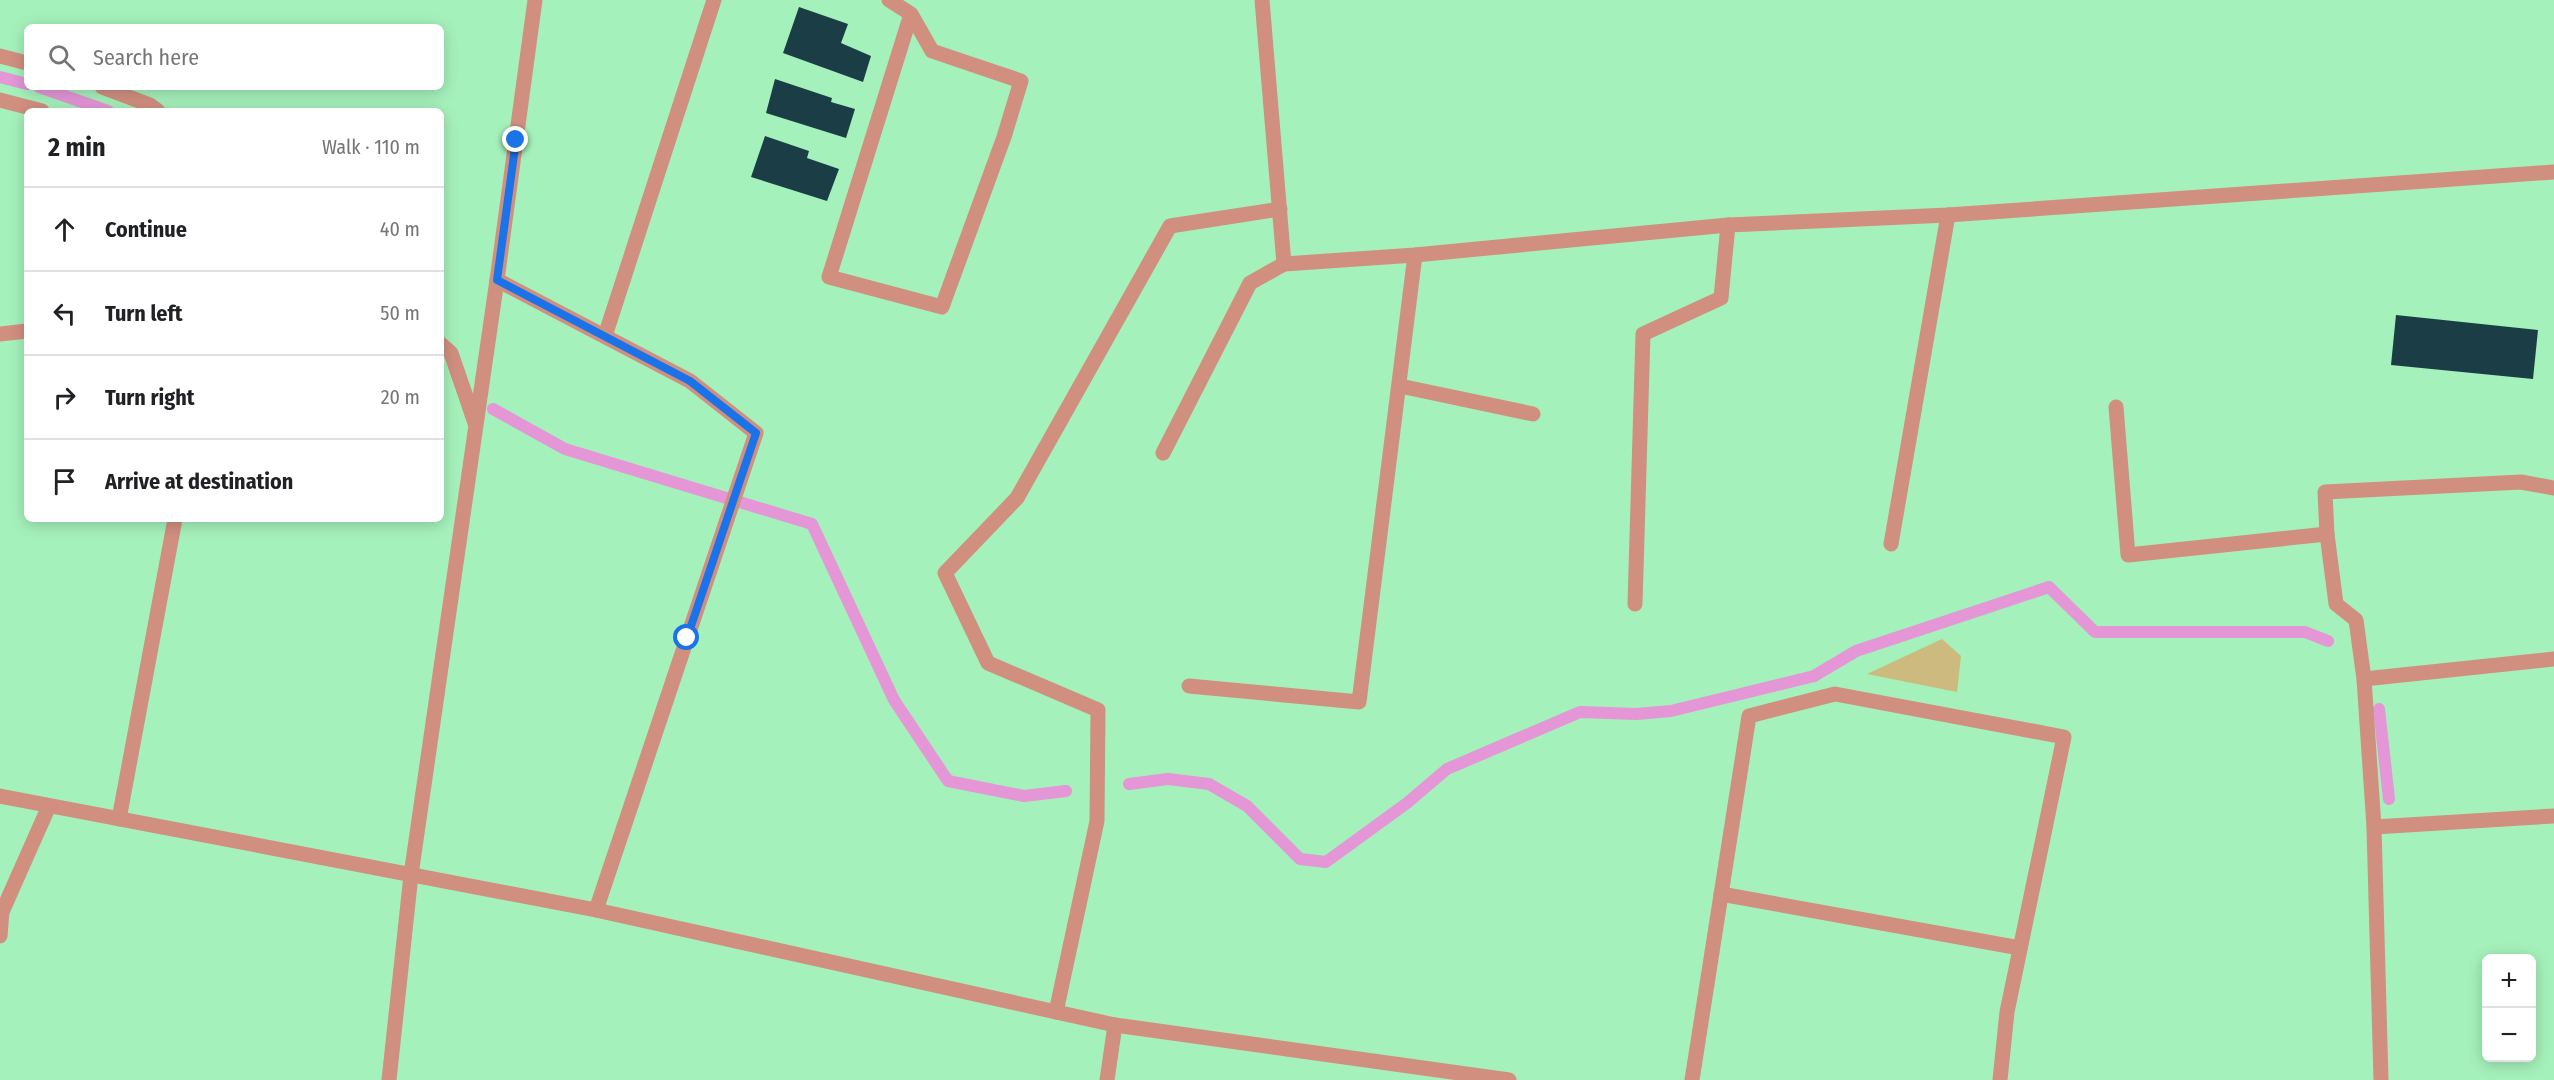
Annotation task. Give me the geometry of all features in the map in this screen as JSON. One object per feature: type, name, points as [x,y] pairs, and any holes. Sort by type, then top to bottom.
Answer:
[{"type":"street","points":[[389,1080],[411,875],[497,280],[534,0]]},
{"type":"street","points":[[605,336],[714,0]]},
{"type":"street","points":[[889,0],[911,14],[932,51],[1020,81],[1004,137],[942,307],[829,277],[911,14]]},
{"type":"street","points":[[1262,0],[1284,264]]},
{"type":"street","points":[[0,56],[24,62]]},
{"type":"street","points":[[110,90],[154,108]]},
{"type":"street","points":[[0,100],[31,108]]},
{"type":"street","points":[[1163,453],[1250,283],[1284,264],[1415,255],[1728,225],[1948,215],[2554,172]]},
{"type":"street","points":[[1056,1012],[1097,821],[1098,710],[988,663],[945,573],[1017,498],[1170,226],[1280,209]]},
{"type":"street","points":[[1891,544],[1948,215]]},
{"type":"street","points":[[1635,604],[1643,334],[1721,298],[1728,225]]},
{"type":"street","points":[[1189,686],[1359,702],[1415,255]]},
{"type":"street","points":[[497,280],[690,381],[756,433],[596,910]]},
{"type":"street","points":[[0,334],[24,331]]},
{"type":"street","points":[[444,351],[475,425]]},
{"type":"street","points":[[1400,386],[1533,414]]},
{"type":"street","points":[[2116,407],[2128,555],[2327,534]]},
{"type":"street","points":[[2381,1080],[2374,827],[2364,679],[2356,620],[2336,604],[2327,534],[2325,492],[2521,482],[2554,488]]},
{"type":"street","points":[[119,819],[175,522]]},
{"type":"street","points":[[2364,679],[2554,659]]},
{"type":"street","points":[[1692,1080],[1749,716],[1836,694],[2064,737],[2007,1012],[2000,1080]]},
{"type":"street","points":[[0,796],[596,910],[1115,1025],[1509,1080]]},
{"type":"street","points":[[0,936],[2,912],[49,806]]},
{"type":"street","points":[[2374,827],[2554,816]]},
{"type":"street","points":[[1721,894],[2020,948]]},
{"type":"street","points":[[1107,1080],[1115,1025]]},
{"type":"shaded area","points":[[1942,639],[1961,656],[1957,692],[1867,674]]},
{"type":"building","points":[[799,7],[848,24],[841,43],[871,56],[863,82],[783,53]]},
{"type":"building","points":[[775,79],[832,98],[831,102],[855,109],[846,138],[766,113]]},
{"type":"building","points":[[765,136],[809,151],[807,158],[839,169],[827,201],[751,177]]},
{"type":"building","points":[[2396,315],[2538,330],[2533,379],[2391,365]]},
{"type":"waterway","points":[[0,77],[24,83]]},
{"type":"waterway","points":[[48,90],[99,108]]},
{"type":"waterway","points":[[493,409],[565,449],[812,524],[894,700],[948,781],[1024,796],[1066,791]]},
{"type":"waterway","points":[[1129,784],[1168,779],[1209,784],[1247,806],[1300,859],[1326,862],[1407,803],[1447,769],[1580,712],[1636,714],[1671,711],[1814,676],[1856,651],[2049,587],[2095,632],[2305,632],[2328,641]]},
{"type":"waterway","points":[[2379,709],[2389,799]]},
{"type":"route","points":[[516,140],[497,280],[690,381],[756,433],[687,638]]}]
